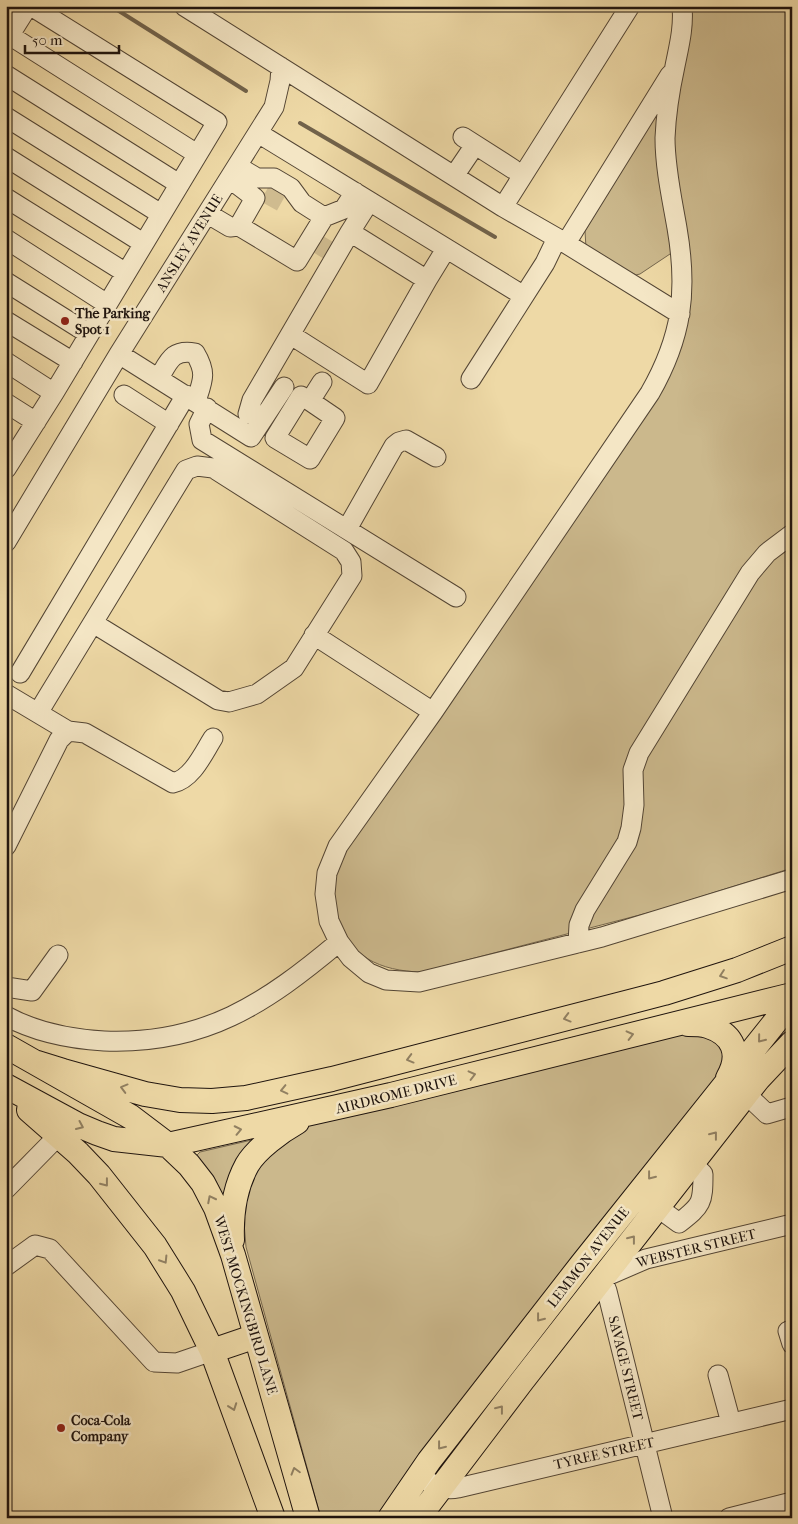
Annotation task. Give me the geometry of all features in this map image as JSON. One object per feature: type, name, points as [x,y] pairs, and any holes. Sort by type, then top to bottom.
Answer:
[{"type":"main road","points":[[34,1062],[145,1094],[180,1100],[212,1101],[246,1098],[341,1077],[664,993],[737,970],[792,948]]},
{"type":"main road","name":"AIRDROME DRIVE","points":[[7,1091],[78,1125],[114,1139],[168,1145],[312,1114],[792,995]]},
{"type":"main road","name":"LEMMON AVENUE","points":[[390,1518],[419,1476],[582,1264],[792,1001]]},
{"type":"main road","points":[[676,1023],[706,1025],[728,1037],[733,1047],[735,1059],[733,1069],[722,1087]]},
{"type":"main road","name":"LEMMON AVENUE","points":[[418,1518],[439,1488],[746,1094],[775,1060],[792,1044]]},
{"type":"main road","name":"WEST MOCKINGBIRD LANE","points":[[6,1046],[131,1118],[168,1145],[203,1183],[216,1208],[233,1254],[308,1518]]},
{"type":"main road","points":[[7,1091],[59,1135],[99,1175],[155,1246],[183,1291],[212,1351],[273,1518]]},
{"type":"main road","points":[[233,1254],[232,1228],[236,1197],[248,1163],[277,1135],[312,1114]]},
{"type":"main road","points":[[582,1264],[602,1278]]},
{"type":"main road","points":[[212,1351],[256,1336]]},
{"type":"street","points":[[6,469],[12,448],[36,422],[217,122],[30,6],[7,36],[197,154]]},
{"type":"street","points":[[503,206],[630,6]]},
{"type":"street","points":[[682,6],[682,35],[675,67],[665,138],[668,175],[682,262],[683,288],[680,314],[671,350],[650,393],[433,712],[338,846],[327,873],[325,894],[329,921],[338,942],[350,958],[369,973],[386,980],[419,982],[578,943],[792,879]]},
{"type":"street","points":[[195,9],[280,67],[680,314]]},
{"type":"street","name":"ANSLEY AVENUE","points":[[6,542],[119,354],[274,106],[278,94],[280,67]]},
{"type":"street","points":[[470,379],[675,67]]},
{"type":"street","points":[[6,75],[179,184]]},
{"type":"street","points":[[6,116],[161,214]]},
{"type":"street","points":[[258,133],[524,296]]},
{"type":"street","points":[[454,176],[469,141],[513,169]]},
{"type":"street","points":[[6,157],[143,244]]},
{"type":"street","points":[[233,172],[259,189]]},
{"type":"street","points":[[239,226],[259,189],[274,178],[291,188],[302,203],[326,225]]},
{"type":"street","points":[[243,418],[291,335],[362,197]]},
{"type":"street","points":[[6,198],[126,273]]},
{"type":"street","points":[[283,204],[302,203]]},
{"type":"street","points":[[208,214],[230,227],[239,226],[297,261]]},
{"type":"street","points":[[297,261],[326,225],[351,220],[427,280]]},
{"type":"street","points":[[6,240],[107,304]]},
{"type":"street","points":[[291,335],[328,372],[368,384],[446,248]]},
{"type":"street","points":[[297,261],[316,254]]},
{"type":"street","points":[[6,282],[89,334]]},
{"type":"street","points":[[6,321],[73,362]]},
{"type":"street","points":[[159,378],[172,356],[183,351],[195,352],[202,364],[203,380],[196,402],[202,440],[456,597]]},
{"type":"street","points":[[119,354],[196,402],[243,418],[251,438],[284,387]]},
{"type":"street","points":[[6,362],[54,393]]},
{"type":"street","points":[[310,402],[328,372]]},
{"type":"street","points":[[124,395],[169,424]]},
{"type":"street","points":[[20,673],[169,424],[196,402]]},
{"type":"street","points":[[6,403],[36,422]]},
{"type":"street","points":[[347,529],[394,446],[406,440],[436,457]]},
{"type":"street","points":[[38,713],[92,623],[186,470],[197,466],[212,468],[344,551],[351,562],[352,576],[294,668],[257,694],[229,702],[218,700],[92,623]]},
{"type":"street","points":[[578,943],[579,926],[585,910],[627,842],[634,805],[633,770],[639,753],[750,573],[767,553],[792,534]]},
{"type":"street","points":[[314,635],[433,712]]},
{"type":"street","points":[[6,694],[68,732],[85,733],[173,783],[181,782],[190,773],[214,738]]},
{"type":"street","points":[[6,846],[59,740],[68,732]]},
{"type":"street","points":[[6,1016],[41,1031],[84,1040],[126,1042],[161,1039],[190,1033],[222,1022],[251,1006],[282,986],[338,942]]},
{"type":"street","points":[[6,987],[32,991],[58,955]]},
{"type":"street","points":[[746,1094],[767,1114],[791,1107]]},
{"type":"street","points":[[6,1189],[59,1135]]},
{"type":"street","points":[[657,1208],[679,1223],[698,1208],[702,1196],[703,1174],[692,1163]]},
{"type":"street","name":"WEBSTER STREET","points":[[602,1278],[646,1259],[791,1226]]},
{"type":"street","points":[[6,1266],[36,1245],[50,1250],[154,1362],[177,1363],[212,1351]]},
{"type":"street","name":"SAVAGE STREET","points":[[602,1278],[607,1291],[663,1518]]},
{"type":"street","points":[[718,1375],[731,1423]]},
{"type":"street","name":"TYREE STREET","points":[[439,1488],[458,1488],[792,1409]]},
{"type":"street","points":[[419,1476],[439,1488]]},
{"type":"street","points":[[729,1518],[792,1502]]},
{"type":"shaded area","points":[[689,6],[792,6],[792,868],[655,911],[421,972],[392,969],[379,965],[357,951],[348,941],[341,929],[336,914],[333,884],[347,848],[677,347],[671,139]]},
{"type":"shaded area","points":[[657,112],[661,113],[673,252],[636,275],[586,248],[585,231]]},
{"type":"shaded area","points":[[700,1028],[716,1034],[726,1059],[720,1075],[378,1518],[321,1518],[246,1247],[243,1210],[255,1172],[277,1144],[310,1125]]},
{"type":"shaded area","points":[[256,1139],[227,1203],[196,1156],[200,1152]]},
{"type":"waterway","points":[[111,6],[246,91]]},
{"type":"waterway","points":[[300,123],[495,237]]},
{"type":"tunnel","points":[[265,193],[283,203]]},
{"type":"tunnel","points":[[316,254],[328,234]]},
{"type":"place","name":"The Parking Spot 1","points":[[65,321]]},
{"type":"place","name":"Coca-Cola Company","points":[[61,1428]]}]
